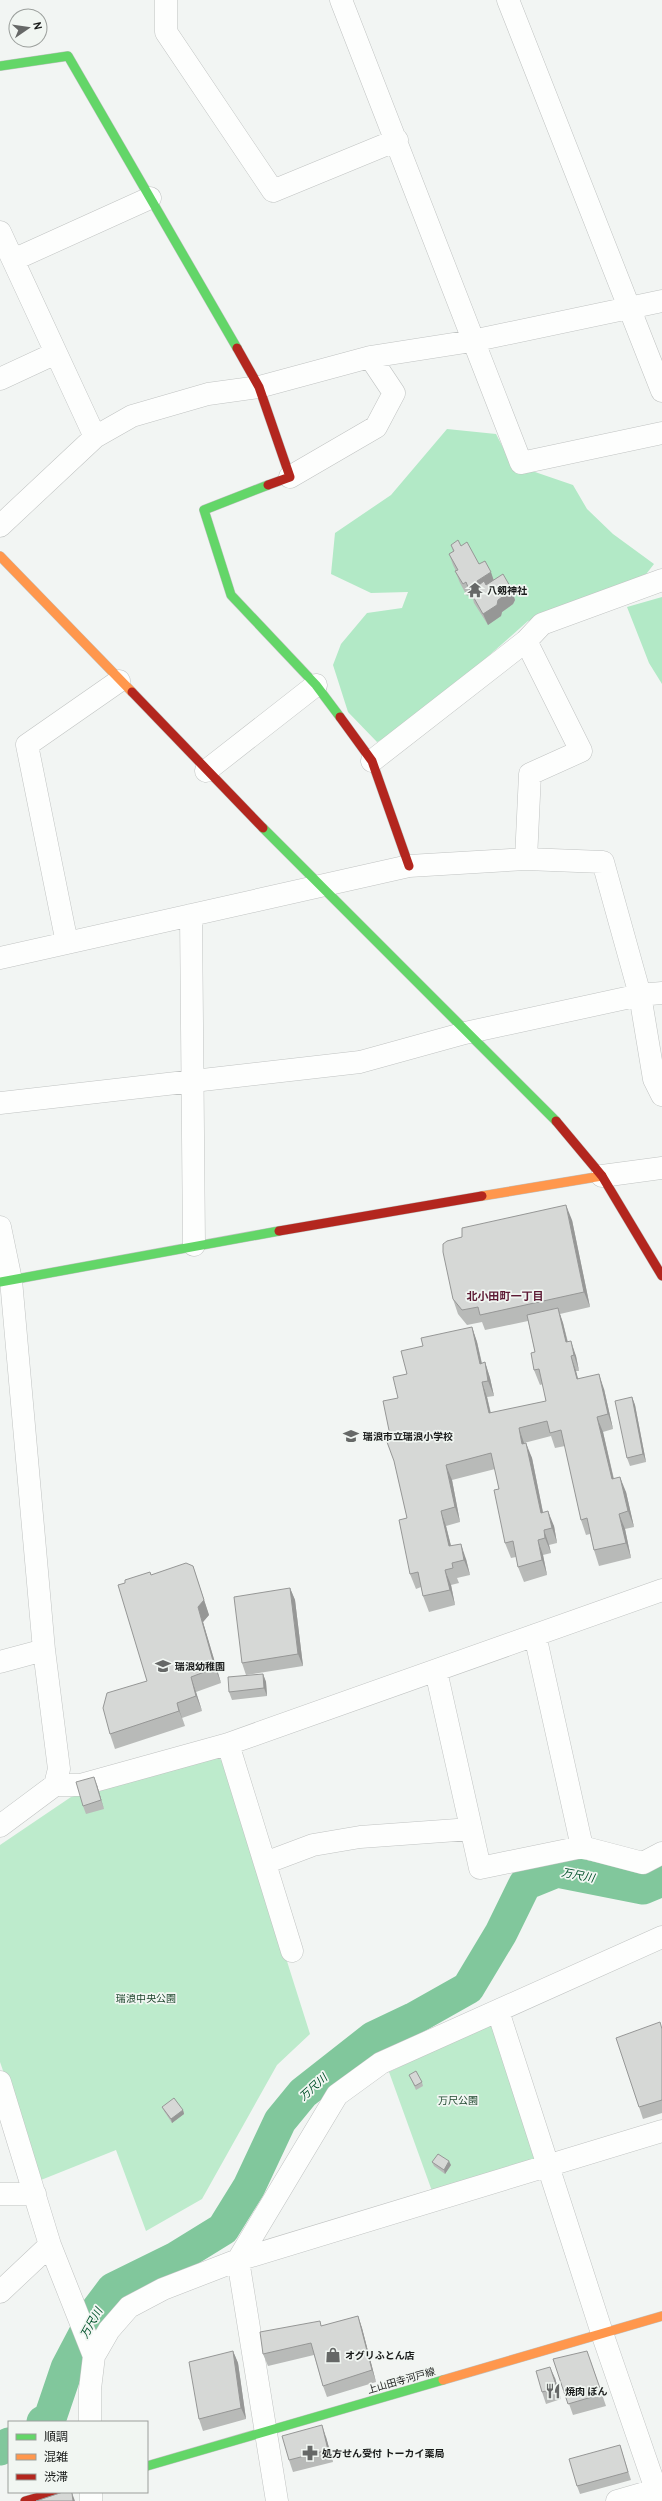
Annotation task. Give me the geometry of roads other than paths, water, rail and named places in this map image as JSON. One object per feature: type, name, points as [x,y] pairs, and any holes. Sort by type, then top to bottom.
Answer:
[{"type":"street","points":[[166,0],[166,32],[273,191],[397,140]]},
{"type":"street","points":[[341,0],[397,140],[472,341],[521,463],[662,433]]},
{"type":"street","points":[[508,0],[662,391]]},
{"type":"street","points":[[0,66],[68,56],[258,387],[290,477]]},
{"type":"street","points":[[13,260],[150,198]]},
{"type":"street","points":[[0,232],[95,437]]},
{"type":"street","points":[[0,526],[95,437],[132,416],[208,394],[258,387],[370,357],[472,341],[662,301]]},
{"type":"street","points":[[0,379],[56,353]]},
{"type":"street","points":[[370,357],[394,393],[376,427],[290,477],[204,510],[232,595],[316,685],[372,761],[409,866]]},
{"type":"street","points":[[0,556],[318,886],[465,1033],[559,1124],[602,1176],[662,1276]]},
{"type":"street","points":[[372,761],[526,641],[542,624],[662,580]]},
{"type":"street","points":[[526,641],[581,751],[530,774],[526,859]]},
{"type":"street","points":[[67,943],[27,745],[119,681]]},
{"type":"street","points":[[206,771],[316,685]]},
{"type":"street","points":[[0,958],[409,866],[526,859],[603,862],[640,995],[654,1079],[662,1095]]},
{"type":"street","points":[[191,915],[194,1245]]},
{"type":"street","points":[[0,1103],[360,1062],[465,1033],[640,995],[662,993]]},
{"type":"street","points":[[6,1281],[194,1245],[602,1176],[662,1168]]},
{"type":"street","points":[[0,1227],[44,1650],[59,1769],[55,1785]]},
{"type":"street","points":[[0,1826],[55,1785],[80,1785],[228,1744],[436,1672],[662,1590]]},
{"type":"street","points":[[535,1635],[582,1847]]},
{"type":"street","points":[[0,1662],[44,1650]]},
{"type":"street","points":[[436,1672],[480,1868],[582,1847],[643,1863],[662,1853]]},
{"type":"street","points":[[228,1744],[292,1951]]},
{"type":"street","points":[[265,1864],[313,1845],[360,1837],[471,1829]]},
{"type":"street","points":[[277,2501],[264,2432],[238,2260],[337,2095],[381,2063],[662,1937]]},
{"type":"street","points":[[498,2011],[602,2333],[659,2493],[618,2501]]},
{"type":"street","points":[[0,2082],[50,2245],[94,2356]]},
{"type":"street","points":[[90,2421],[90,2389],[94,2356],[109,2330],[129,2307],[163,2289],[238,2260],[662,2131]]},
{"type":"street","points":[[0,2194],[35,2194]]},
{"type":"street","points":[[0,2292],[50,2245]]},
{"type":"street","name":"上山田寺河戸線","points":[[148,2466],[662,2316]]},
{"type":"street","points":[[25,2501],[53,2493]]},
{"type":"waterway","name":"万尺川","points":[[45,2421],[50,2418],[67,2368],[98,2309],[113,2289],[176,2258],[223,2229],[249,2187],[280,2121],[303,2093],[373,2038],[413,2019],[468,1988],[501,1933],[525,1884],[557,1871],[643,1888],[662,1880]]},
{"type":"waterway","name":"万尺川","points":[[0,2449],[8,2445]]},
{"type":"place","name":"八剱神社","points":[[475,590]]},
{"type":"place","name":"瑞浪市立瑞浪小学校","points":[[351,1436]]},
{"type":"place","name":"瑞浪幼稚園","points":[[163,1666]]},
{"type":"place","name":"オグリふとん店","points":[[333,2355]]},
{"type":"place","name":"焼肉 ぼん","points":[[553,2391]]},
{"type":"place","name":"処方せん受付 トーカイ薬局","points":[[310,2453]]},
{"type":"district","name":"北小田町一丁目","points":[[505,1296]]},
{"type":"park label","name":"瑞浪中央公園","points":[[146,1998]]},
{"type":"park label","name":"万尺公園","points":[[458,2100]]}]
